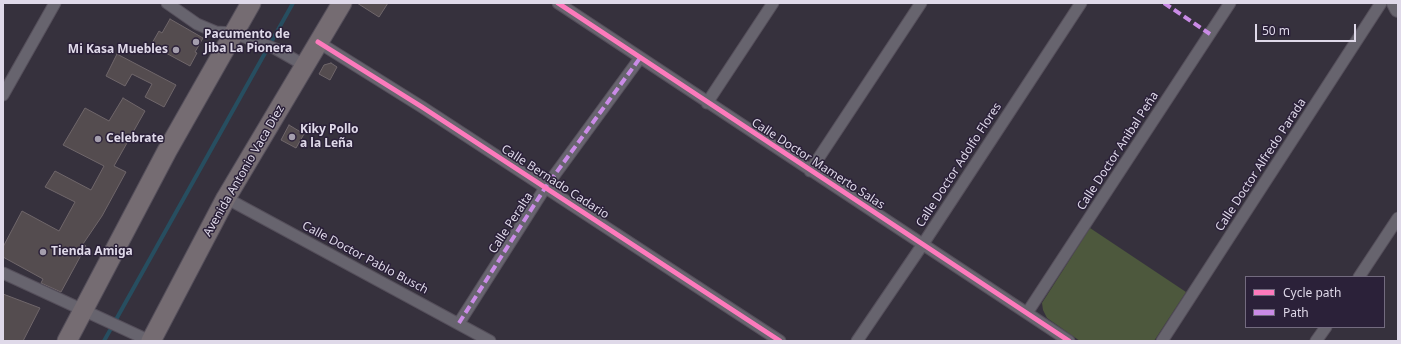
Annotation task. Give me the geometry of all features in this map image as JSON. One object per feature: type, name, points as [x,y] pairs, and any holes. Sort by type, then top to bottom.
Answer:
[{"type":"highway","points":[[67,341],[87,312],[167,151],[251,3]]},
{"type":"highway","name":"Avenida Antonio Vaca Diez","points":[[145,339],[226,198],[243,172],[304,65],[342,3]]},
{"type":"main road","points":[[1395,3],[1398,9]]},
{"type":"street","points":[[3,95],[55,3]]},
{"type":"street","points":[[168,3],[197,24],[216,32],[234,33],[260,42],[276,49],[304,65]]},
{"type":"street","points":[[707,103],[773,3]]},
{"type":"street","points":[[810,171],[921,3]]},
{"type":"street","name":"Calle Doctor Adolfo Flores","points":[[857,341],[923,244],[1081,3]]},
{"type":"street","name":"Calle Doctor Anibal Peña","points":[[1027,313],[1230,3]]},
{"type":"street","name":"Calle Doctor Alfredo Parada","points":[[1162,341],[1381,3]]},
{"type":"street","name":"Calle Doctor Mamerto Salas","points":[[563,4],[707,103],[1068,341]]},
{"type":"street","name":"Calle Bernado Cadario","points":[[318,42],[422,107],[780,341]]},
{"type":"street","name":"Calle Peralta","points":[[459,323],[546,188],[640,58]]},
{"type":"street","name":"Calle Doctor Pablo Busch","points":[[226,198],[490,341]]},
{"type":"street","points":[[1360,276],[1398,218]]},
{"type":"street","points":[[3,273],[145,339]]},
{"type":"street","points":[[1316,341],[1325,328]]},
{"type":"green space","points":[[1090,228],[1186,292],[1154,341],[1080,341],[1047,318],[1043,310],[1042,303]]},
{"type":"building","points":[[357,3],[388,3],[379,17]]},
{"type":"building","points":[[170,19],[203,38],[195,52],[197,53],[190,66],[151,45],[159,31],[162,33]]},
{"type":"building","points":[[117,54],[176,85],[164,107],[145,97],[152,84],[132,74],[125,86],[106,76]]},
{"type":"building","points":[[331,63],[337,67],[330,80],[319,74],[324,65]]},
{"type":"building","points":[[123,98],[145,111],[114,166],[126,172],[102,216],[83,244],[86,246],[61,292],[41,283],[43,279],[3,257],[3,247],[22,211],[59,231],[75,202],[45,187],[55,171],[91,190],[104,166],[63,145],[85,108],[109,121]]},
{"type":"building","name":"Kiky Pollo a la Leña","points":[[289,125],[304,134],[296,148],[281,140]]},
{"type":"building","points":[[3,294],[40,308],[23,341],[3,341]]},
{"type":"waterway","points":[[104,341],[293,3]]},
{"type":"marked path","points":[[1164,3],[1210,34]]},
{"type":"marked path","points":[[459,323],[545,188],[640,58]]},
{"type":"cycle path","points":[[558,3],[1069,341]]},
{"type":"cycle path","points":[[318,42],[422,107],[780,341]]},
{"type":"place","name":"Pacumento de Jiba La Pionera","points":[[196,42]]},
{"type":"place","name":"Mi Kasa Muebles","points":[[176,50]]},
{"type":"place","name":"Kiky Pollo a la Leña","points":[[292,137]]},
{"type":"place","name":"Celebrate","points":[[98,139]]},
{"type":"place","name":"Tienda Amiga","points":[[43,252]]}]
